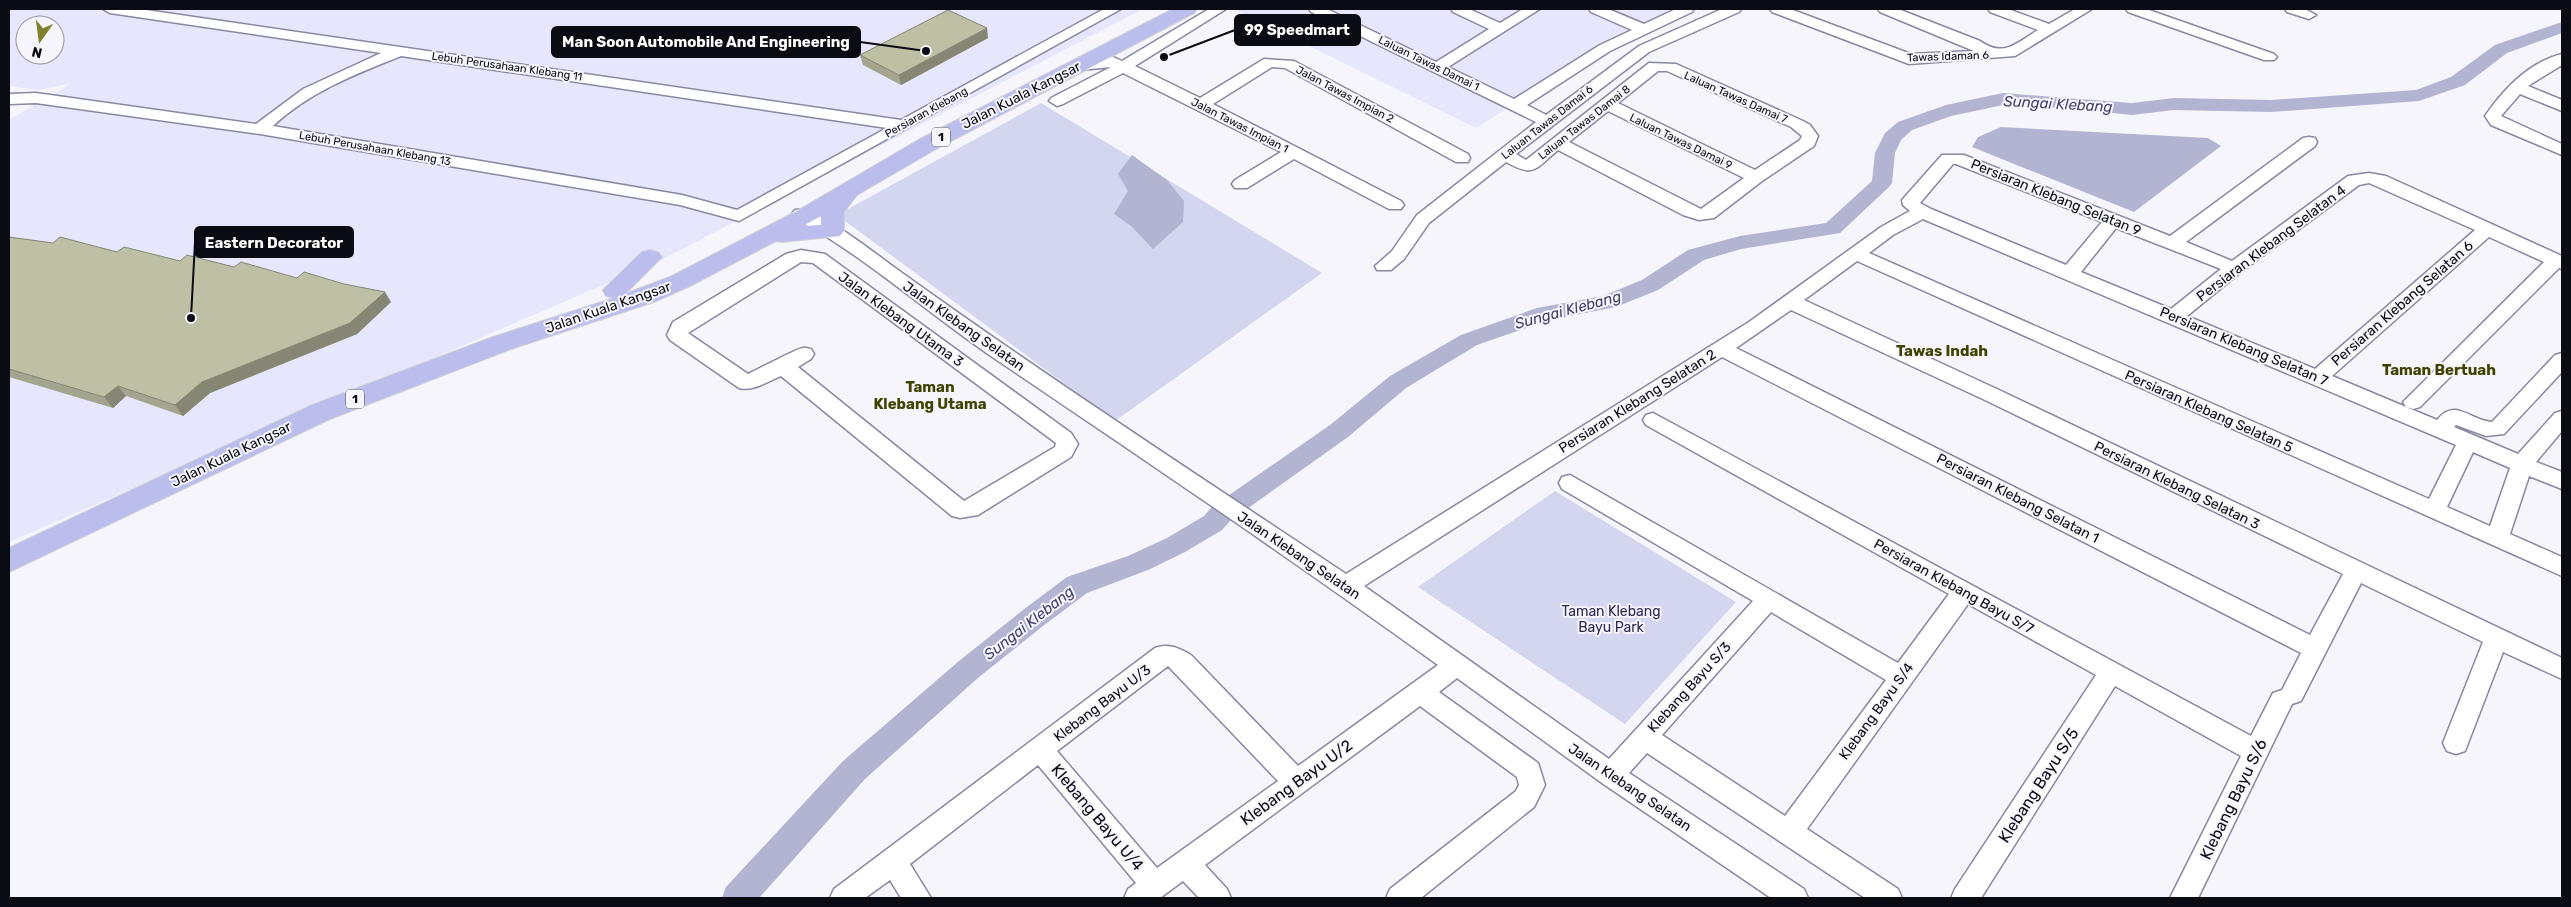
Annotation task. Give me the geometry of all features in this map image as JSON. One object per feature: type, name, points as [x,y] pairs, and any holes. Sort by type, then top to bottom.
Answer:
[{"type":"highway","name":"Jalan Kuala Kangsar","points":[[9,545],[298,410],[676,267],[1159,9]]},
{"type":"highway","name":"Jalan Kuala Kangsar","points":[[9,561],[321,412],[502,343],[644,296],[689,277],[747,230],[803,215],[928,144],[1187,9]]},
{"type":"highway","points":[[803,215],[830,192],[890,157],[896,150]]},
{"type":"highway","points":[[747,230],[832,231],[832,212],[849,190]]},
{"type":"highway","points":[[615,290],[650,257]]},
{"type":"street","name":"Lebuh Perusahaan Klebang 11","points":[[110,9],[903,125]]},
{"type":"street","name":"Persiaran Klebang","points":[[747,230],[903,125],[1114,9]]},
{"type":"street","points":[[1056,101],[1118,64],[1219,9]]},
{"type":"street","points":[[1458,9],[1501,28]]},
{"type":"street","points":[[1438,67],[1533,9]]},
{"type":"street","points":[[1596,9],[1642,29]]},
{"type":"street","name":"Laluan Tawas Damai 6","points":[[1516,105],[1605,48],[1687,9]]},
{"type":"street","name":"Laluan Tawas Damai 6","points":[[1384,266],[1398,255],[1422,219],[1505,155],[1546,120],[1644,49],[1734,9]]},
{"type":"street","name":"Tawas Idaman 6","points":[[1777,9],[1906,59],[2014,52],[2085,9]]},
{"type":"street","points":[[1886,9],[1975,44],[1990,55]]},
{"type":"street","points":[[1995,9],[2052,30]]},
{"type":"street","points":[[2133,9],[2269,57]]},
{"type":"street","points":[[2166,9],[2283,51]]},
{"type":"street","points":[[2292,9],[2309,15]]},
{"type":"street","name":"Laluan Tawas Damai 1","points":[[1325,10],[1546,120]]},
{"type":"street","points":[[212,23],[226,14]]},
{"type":"street","points":[[1118,64],[1131,38]]},
{"type":"street","points":[[260,128],[275,114],[313,89],[402,51]]},
{"type":"street","name":"Jalan Tawas Impian 2","points":[[1201,104],[1269,62],[1280,62],[1289,64],[1462,158]]},
{"type":"street","points":[[2560,63],[2528,76],[2516,87],[2492,116],[2494,119],[2562,150]]},
{"type":"street","points":[[1080,65],[1118,64]]},
{"type":"street","name":"Jalan Tawas Impian 1","points":[[1118,64],[1201,104],[1395,205]]},
{"type":"street","name":"Laluan Tawas Damai 8","points":[[1505,155],[1527,167],[1655,66],[1661,65]]},
{"type":"street","name":"Laluan Tawas Damai 7","points":[[1661,65],[1788,120],[1809,132],[1810,140],[1808,142],[1756,177]]},
{"type":"street","points":[[2516,87],[2562,106]]},
{"type":"street","name":"Laluan Tawas Damai 9","points":[[1586,91],[1756,177]]},
{"type":"street","name":"Lebuh Perusahaan Klebang 13","points":[[9,99],[36,98],[260,128],[699,203],[747,230]]},
{"type":"street","points":[[2172,244],[2309,142]]},
{"type":"street","points":[[1558,143],[1689,212],[1699,215],[1708,214],[1756,177]]},
{"type":"street","points":[[1241,184],[1293,152]]},
{"type":"street","name":"Persiaran Klebang Selatan 9","points":[[1926,214],[1912,205],[1911,200],[1951,158],[1958,159],[2234,268]]},
{"type":"street","name":"Persiaran Klebang Selatan 4","points":[[2174,317],[2234,268],[2354,180],[2360,178],[2380,180],[2559,262]]},
{"type":"street","name":"Persiaran Klebang Selatan 2","points":[[1346,586],[1721,348],[1791,302],[1887,231],[1913,216],[1926,214]]},
{"type":"street","name":"Persiaran Klebang Selatan 7","points":[[1926,214],[2562,481]]},
{"type":"street","name":"Jalan Klebang Selatan","points":[[803,215],[832,231],[989,345],[1346,586],[1455,666],[1611,775],[1794,898]]},
{"type":"street","points":[[2070,273],[2113,220]]},
{"type":"street","name":"Persiaran Klebang Selatan 6","points":[[2318,378],[2487,229]]},
{"type":"street","name":"Persiaran Klebang Selatan 5","points":[[1856,254],[2562,567]]},
{"type":"street","name":"Jalan Klebang Utama 3","points":[[810,256],[818,258],[1064,438],[1067,444],[1063,452],[1057,457],[964,510],[960,510],[795,375],[782,367],[746,383],[676,333],[680,327],[793,258],[810,256]]},
{"type":"street","points":[[2413,402],[2559,262]]},
{"type":"street","name":"Persiaran Klebang Selatan 3","points":[[1791,302],[1992,395],[2562,669]]},
{"type":"street","points":[[961,362],[989,345]]},
{"type":"street","name":"Persiaran Klebang Selatan 1","points":[[1721,348],[2315,649]]},
{"type":"street","points":[[782,367],[804,354]]},
{"type":"street","points":[[2441,429],[2451,417],[2455,417],[2486,429],[2497,429],[2562,360]]},
{"type":"street","points":[[2497,538],[2522,464],[2562,418]]},
{"type":"street","name":"Persiaran Klebang Bayu S/7","points":[[1653,420],[2255,751]]},
{"type":"street","points":[[2434,511],[2468,442]]},
{"type":"street","points":[[1570,483],[1902,677]]},
{"type":"street","name":"Klebang Bayu S/6","points":[[2184,898],[2255,751],[2315,649],[2356,570]]},
{"type":"street","name":"Klebang Bayu S/4","points":[[1789,832],[1964,591]]},
{"type":"street","name":"Klebang Bayu S/3","points":[[1611,775],[1768,600]]},
{"type":"street","points":[[2456,743],[2496,638]]},
{"type":"street","name":"Klebang Bayu U/3","points":[[844,898],[1164,655],[1172,656],[1182,662],[1295,781]]},
{"type":"street","name":"Klebang Bayu U/2","points":[[1146,892],[1295,781],[1455,666]]},
{"type":"street","name":"Klebang Bayu S/5","points":[[1965,898],[2111,672]]},
{"type":"street","points":[[1400,898],[1525,799],[1532,785],[1530,771],[1420,692]]},
{"type":"street","points":[[1644,737],[1888,898]]},
{"type":"street","name":"Klebang Bayu U/4","points":[[1040,749],[1146,892]]},
{"type":"street","points":[[893,861],[917,898]]},
{"type":"street","points":[[1185,863],[1218,898]]},
{"type":"shaded area","points":[[9,9],[1143,9],[663,259],[9,542],[9,120],[72,83],[39,90],[9,86]]},
{"type":"shaded area","points":[[1234,9],[1664,9],[1682,17],[1631,39],[1537,100],[1508,108],[1476,128]]},
{"type":"shaded area","points":[[2001,127],[2208,138],[2221,146],[2134,212],[1972,147],[1978,137]]},
{"type":"shaded area","points":[[1132,155],[1167,180],[1184,201],[1183,222],[1153,249],[1131,226],[1114,214],[1128,191],[1118,174]]},
{"type":"green space","points":[[1041,103],[1322,273],[1115,421],[837,215]]},
{"type":"green space","name":"Taman Klebang Bayu Park","points":[[1555,491],[1736,602],[1625,724],[1418,587]]},
{"type":"building","points":[[948,10],[987,28],[899,75],[860,55]]},
{"type":"building","points":[[9,237],[53,243],[60,237],[117,252],[124,247],[180,261],[187,255],[234,267],[241,262],[297,278],[304,272],[344,284],[385,292],[350,323],[202,382],[175,405],[118,386],[104,397],[9,369]]},
{"type":"waterway","name":"Sungai Klebang","points":[[738,898],[854,770],[969,669],[1077,585],[1138,563],[1176,545],[1213,523],[1221,514],[1339,431],[1398,382],[1469,340],[1545,313],[1608,302],[1650,285],[1696,255],[1740,243],[1833,228],[1882,183],[1885,153],[1892,137],[1905,126],[1946,111],[2003,99],[2065,102],[2132,109],[2174,104],[2271,106],[2419,95],[2458,81],[2501,49],[2562,27]]},
{"type":"place","name":"Man Soon Automobile And Engineering","points":[[926,51]]},
{"type":"place","name":"99 Speedmart","points":[[1164,57]]},
{"type":"place","name":"Eastern Decorator","points":[[191,318]]},
{"type":"district","name":"Tawas Indah","points":[[1942,351]]},
{"type":"district","name":"Taman Bertuah","points":[[2439,370]]},
{"type":"district","name":"Taman Klebang Utama","points":[[930,396]]}]
